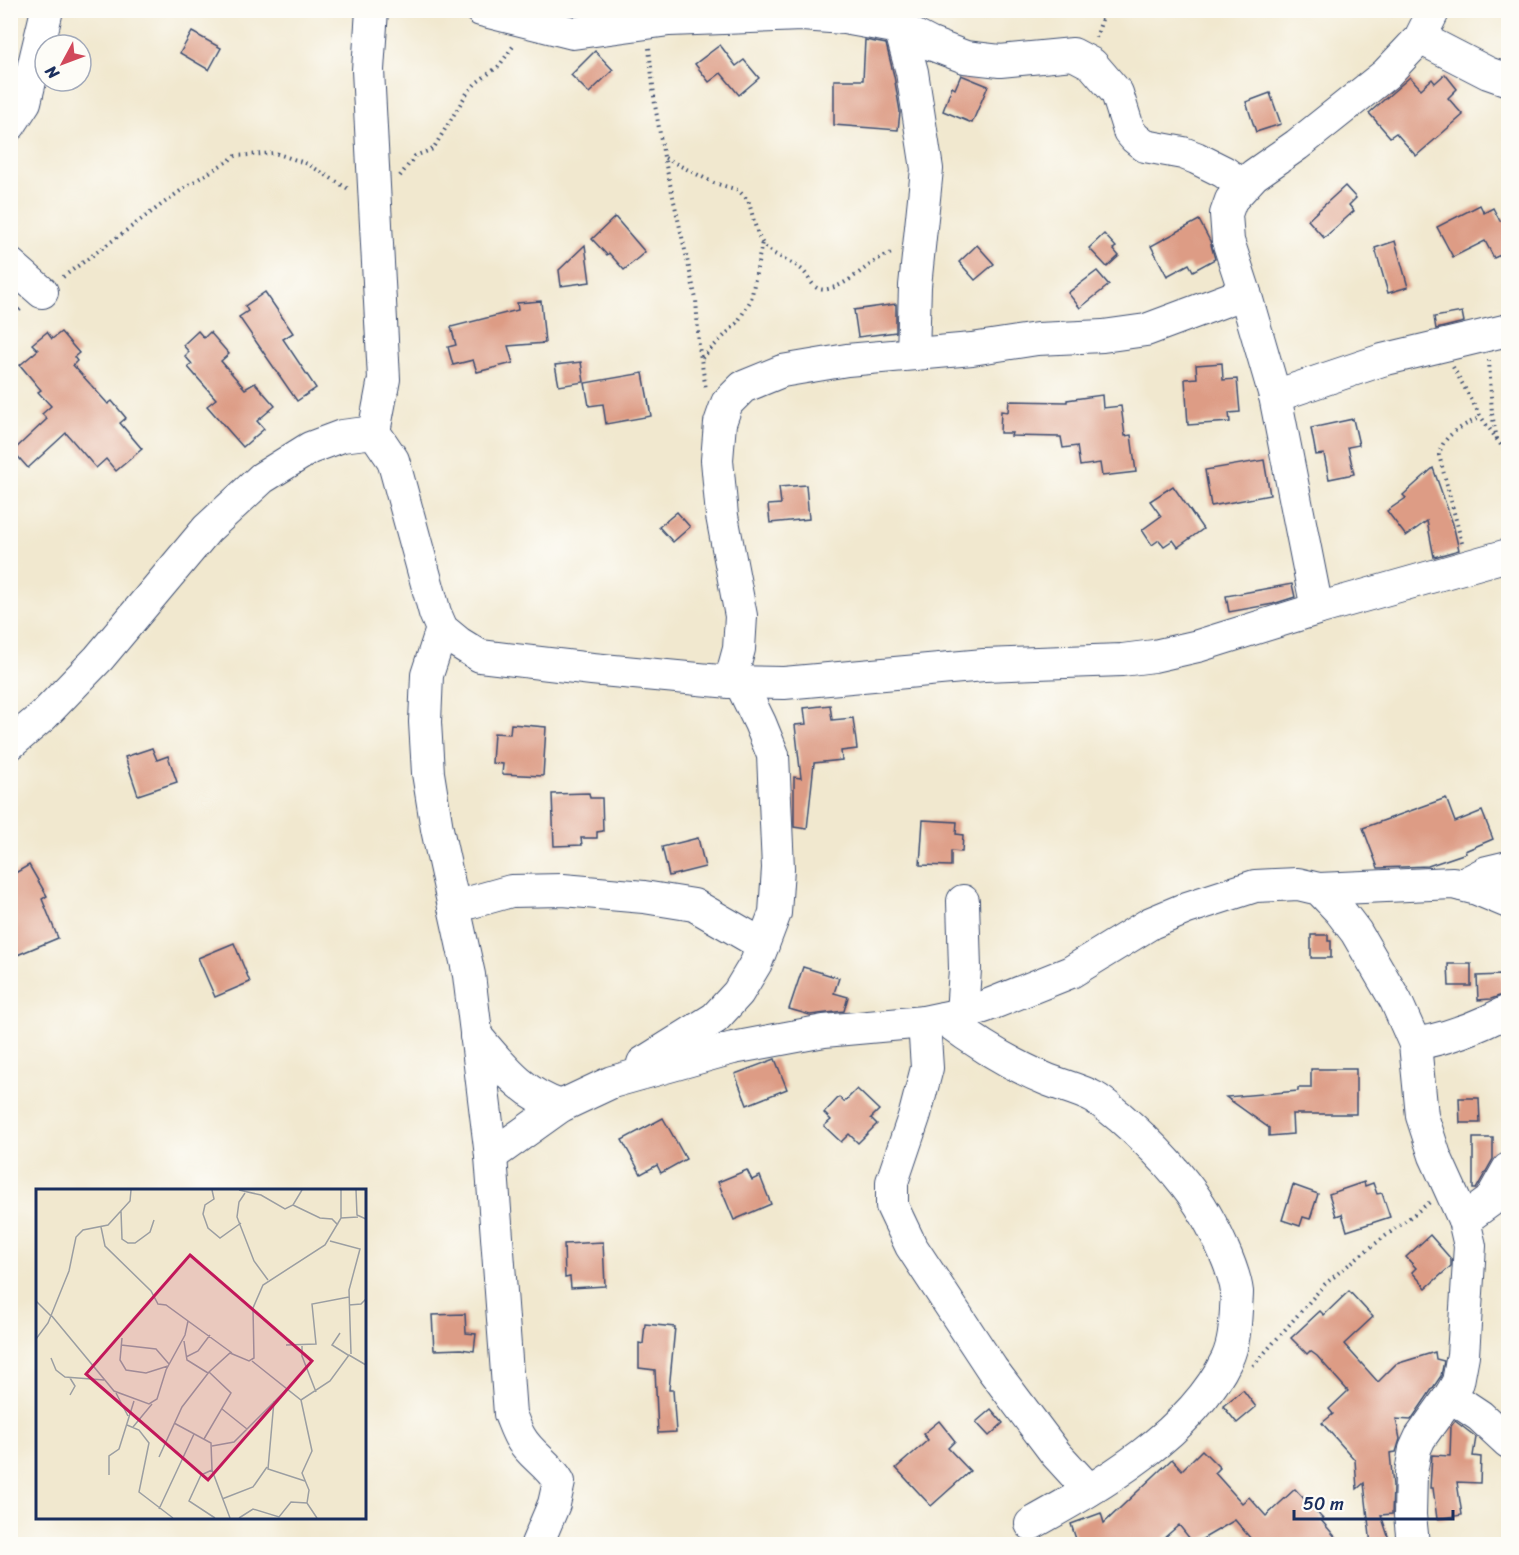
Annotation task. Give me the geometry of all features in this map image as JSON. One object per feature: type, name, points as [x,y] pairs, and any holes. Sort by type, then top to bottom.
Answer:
[{"type":"street","points":[[10,124],[25,102],[47,10]]},
{"type":"street","points":[[372,10],[368,70],[384,379],[375,432],[393,460],[435,613],[442,629],[480,656],[735,682],[784,683],[984,665],[1122,660],[1154,656],[1197,646],[1317,609],[1509,555]]},
{"type":"street","points":[[481,10],[535,16],[573,33],[669,20],[802,15],[844,18],[900,28],[931,44],[965,57],[1000,61],[1073,54],[1081,57],[1104,76],[1117,93],[1129,131],[1145,146],[1183,153],[1196,158],[1224,172],[1243,186]]},
{"type":"street","points":[[1317,609],[1275,396],[1228,241],[1227,214],[1232,200],[1243,186],[1386,74],[1420,38],[1434,10]]},
{"type":"street","points":[[900,28],[912,72],[927,169],[917,258],[913,354]]},
{"type":"street","points":[[1420,38],[1488,74],[1509,80]]},
{"type":"street","points":[[10,264],[42,292]]},
{"type":"street","points":[[491,1156],[561,1106],[612,1082],[715,1018],[738,993],[756,963],[775,913],[778,868],[773,755],[760,723],[735,682],[741,616],[722,516],[717,460],[720,423],[727,403],[744,387],[782,371],[848,360],[972,349],[1037,339],[1102,336],[1146,330],[1245,293]]},
{"type":"street","points":[[1275,396],[1382,360],[1501,331]]},
{"type":"street","points":[[10,744],[43,716],[99,658],[207,529],[262,478],[310,448],[342,436],[375,432]]},
{"type":"street","points":[[442,629],[428,675],[424,722],[428,773],[437,829],[469,975],[491,1156],[510,1414],[520,1438],[553,1470],[559,1482],[554,1504],[537,1545]]},
{"type":"street","points":[[1462,885],[1487,872],[1509,867]]},
{"type":"street","points":[[612,1082],[733,1048],[824,1031],[943,1018],[1005,999],[1071,972],[1151,923],[1187,908],[1255,886],[1298,884],[1319,889],[1380,888],[1442,882],[1462,885],[1509,902]]},
{"type":"street","points":[[1319,889],[1356,932],[1396,1001],[1414,1044],[1422,1116],[1435,1156],[1464,1220],[1470,1246],[1463,1355],[1458,1382],[1415,1449],[1410,1515],[1413,1545]]},
{"type":"street","points":[[454,907],[511,891],[564,890],[644,897],[694,905],[763,945]]},
{"type":"street","points":[[963,901],[965,969],[943,1018],[927,1068],[915,1114],[892,1182],[892,1206],[911,1246],[992,1369],[1056,1454],[1089,1490]]},
{"type":"street","points":[[1414,1044],[1441,1040],[1509,1011]]},
{"type":"street","points":[[943,1018],[978,1044],[1023,1069],[1095,1097],[1160,1155],[1186,1185],[1208,1217],[1226,1256],[1237,1292],[1234,1336],[1227,1358],[1205,1397],[1179,1425],[1089,1490],[1031,1524]]},
{"type":"street","points":[[476,1036],[524,1088],[543,1100],[561,1106]]},
{"type":"street","points":[[1464,1220],[1490,1201],[1509,1169]]},
{"type":"street","points":[[1450,1395],[1480,1416],[1509,1442]]},
{"type":"path","points":[[396,184],[411,160],[434,149],[467,93],[507,58],[535,16]]},
{"type":"path","points":[[646,24],[655,105],[664,157],[696,299],[706,389],[720,423]]},
{"type":"path","points":[[10,318],[187,186],[236,156],[275,153],[308,164],[376,207]]},
{"type":"path","points":[[664,157],[714,183],[738,190],[744,195],[748,200],[762,242],[772,253],[788,260],[804,272],[816,289],[826,290],[844,283],[883,256],[893,252],[917,258]]},
{"type":"path","points":[[701,358],[737,323],[751,300],[762,242]]},
{"type":"path","points":[[1498,442],[1488,376],[1489,355],[1501,331]]},
{"type":"path","points":[[1440,346],[1481,417],[1509,455]]},
{"type":"path","points":[[1470,567],[1449,500],[1439,455],[1440,447],[1449,436],[1481,417]]},
{"type":"path","points":[[1244,1372],[1274,1344],[1325,1284],[1450,1187]]},
{"type":"building","points":[[192,32],[221,48],[209,70],[180,53]]},
{"type":"building","points":[[865,40],[886,44],[900,112],[898,130],[834,125],[834,80],[863,80]]},
{"type":"building","points":[[720,45],[736,66],[744,60],[759,78],[739,95],[721,73],[709,82],[695,64]]},
{"type":"building","points":[[595,51],[613,70],[589,93],[571,75]]},
{"type":"building","points":[[1445,74],[1457,89],[1448,98],[1463,115],[1416,156],[1396,133],[1390,137],[1369,113],[1410,77],[1421,89],[1432,79],[1435,83]]},
{"type":"building","points":[[961,75],[988,86],[972,123],[943,111],[952,87],[955,89]]},
{"type":"building","points":[[1270,93],[1281,124],[1256,132],[1246,102]]},
{"type":"building","points":[[1345,186],[1356,198],[1349,205],[1354,211],[1324,238],[1308,220]]},
{"type":"building","points":[[1480,205],[1484,213],[1493,208],[1500,221],[1509,216],[1509,251],[1494,258],[1485,241],[1453,257],[1437,227]]},
{"type":"building","points":[[615,217],[645,252],[624,270],[592,239]]},
{"type":"building","points":[[1199,220],[1210,241],[1215,259],[1193,271],[1189,264],[1167,276],[1151,246]]},
{"type":"building","points":[[1104,234],[1116,247],[1113,249],[1119,256],[1107,267],[1089,248]]},
{"type":"building","points":[[1395,241],[1408,287],[1388,293],[1375,248]]},
{"type":"building","points":[[585,245],[590,282],[561,286],[559,270]]},
{"type":"building","points":[[977,245],[994,264],[975,280],[959,262]]},
{"type":"building","points":[[1097,271],[1109,285],[1080,308],[1068,293]]},
{"type":"building","points":[[265,292],[293,333],[283,339],[316,388],[297,401],[239,317],[248,311],[245,306]]},
{"type":"building","points":[[541,301],[545,343],[508,346],[513,363],[477,372],[473,360],[453,365],[448,347],[456,345],[451,327],[518,310],[517,303]]},
{"type":"building","points":[[896,304],[896,332],[858,337],[854,310]]},
{"type":"building","points":[[1462,312],[1464,322],[1436,329],[1434,317]]},
{"type":"building","points":[[198,331],[204,338],[210,332],[229,354],[221,361],[245,389],[255,383],[275,406],[257,421],[264,429],[243,447],[207,406],[216,399],[188,367],[192,364],[185,356],[189,352],[183,345]]},
{"type":"building","points":[[47,332],[52,339],[61,332],[79,353],[74,357],[77,361],[73,365],[108,404],[112,401],[126,418],[120,423],[142,449],[116,471],[106,459],[96,468],[66,433],[28,468],[13,451],[47,419],[42,414],[51,406],[38,392],[41,390],[20,365],[38,350],[32,344]]},
{"type":"building","points":[[581,362],[584,382],[559,386],[555,365]]},
{"type":"building","points":[[1222,363],[1223,380],[1237,379],[1240,412],[1229,413],[1230,422],[1188,425],[1185,379],[1197,378],[1196,365]]},
{"type":"building","points":[[643,373],[651,416],[606,424],[603,404],[589,406],[585,383]]},
{"type":"building","points":[[1102,395],[1103,408],[1121,406],[1125,436],[1131,435],[1136,472],[1102,476],[1100,463],[1080,466],[1077,446],[1063,448],[1061,437],[1011,436],[1012,433],[1000,433],[1001,411],[1008,412],[1009,401],[1067,402],[1067,400]]},
{"type":"building","points":[[1353,419],[1359,445],[1348,447],[1354,474],[1329,479],[1324,454],[1316,455],[1311,428]]},
{"type":"building","points":[[1264,460],[1270,495],[1211,506],[1205,470]]},
{"type":"building","points":[[1433,468],[1453,524],[1459,550],[1434,557],[1427,521],[1406,536],[1387,511],[1406,498],[1403,495]]},
{"type":"building","points":[[806,485],[809,519],[770,523],[768,505],[781,504],[779,487]]},
{"type":"building","points":[[1173,486],[1203,529],[1178,547],[1173,540],[1164,546],[1159,540],[1152,545],[1142,530],[1161,516],[1150,501]]},
{"type":"building","points":[[677,512],[690,527],[673,542],[659,527]]},
{"type":"building","points":[[1292,584],[1295,597],[1273,604],[1229,612],[1226,596]]},
{"type":"building","points":[[830,705],[832,720],[853,718],[857,749],[841,751],[842,760],[814,763],[807,829],[794,827],[794,777],[801,778],[795,725],[806,724],[804,708]]},
{"type":"building","points":[[511,724],[546,727],[543,776],[502,774],[503,764],[492,763],[494,733],[510,734]]},
{"type":"building","points":[[152,748],[157,760],[168,756],[177,782],[138,795],[125,757]]},
{"type":"building","points":[[589,793],[590,798],[602,798],[603,831],[597,832],[597,838],[581,838],[582,845],[554,846],[552,794]]},
{"type":"building","points":[[1446,798],[1455,822],[1482,811],[1493,839],[1465,851],[1466,853],[1428,866],[1378,868],[1363,828]]},
{"type":"building","points":[[923,820],[957,822],[956,834],[963,835],[962,852],[951,851],[951,866],[920,865]]},
{"type":"building","points":[[698,838],[705,867],[669,876],[662,847]]},
{"type":"building","points":[[29,865],[47,896],[42,899],[58,938],[10,958],[10,876]]},
{"type":"building","points":[[1311,935],[1328,935],[1328,941],[1331,941],[1331,958],[1311,958]]},
{"type":"building","points":[[234,943],[250,982],[215,997],[198,958]]},
{"type":"building","points":[[1448,964],[1471,964],[1471,986],[1449,986]]},
{"type":"building","points":[[803,967],[839,978],[834,993],[848,997],[844,1011],[810,1015],[789,1009]]},
{"type":"building","points":[[1501,975],[1502,995],[1478,1000],[1477,976]]},
{"type":"building","points":[[775,1059],[787,1089],[747,1105],[735,1074]]},
{"type":"building","points":[[1311,1069],[1356,1069],[1356,1114],[1292,1114],[1293,1134],[1269,1136],[1269,1128],[1226,1097],[1311,1088]]},
{"type":"building","points":[[857,1089],[879,1110],[871,1118],[877,1124],[858,1143],[849,1134],[841,1142],[824,1126],[831,1120],[824,1113],[839,1097],[844,1102]]},
{"type":"building","points":[[1459,1098],[1479,1098],[1480,1123],[1460,1123]]},
{"type":"building","points":[[663,1118],[686,1159],[661,1173],[657,1165],[641,1174],[622,1140]]},
{"type":"building","points":[[1473,1138],[1493,1138],[1493,1159],[1476,1189],[1473,1189]]},
{"type":"building","points":[[747,1170],[752,1180],[760,1176],[771,1204],[734,1220],[718,1182]]},
{"type":"building","points":[[1364,1182],[1365,1186],[1373,1183],[1377,1194],[1382,1193],[1390,1217],[1347,1231],[1342,1214],[1336,1216],[1329,1194]]},
{"type":"building","points":[[1293,1185],[1318,1194],[1310,1219],[1303,1217],[1300,1226],[1282,1220]]},
{"type":"building","points":[[1430,1235],[1451,1259],[1451,1266],[1426,1288],[1412,1272],[1416,1268],[1406,1257]]},
{"type":"building","points":[[603,1242],[605,1286],[571,1288],[570,1277],[565,1278],[564,1244]]},
{"type":"building","points":[[1349,1291],[1373,1317],[1344,1344],[1378,1382],[1396,1364],[1435,1352],[1436,1359],[1444,1361],[1441,1376],[1411,1420],[1396,1419],[1400,1439],[1396,1452],[1390,1453],[1393,1486],[1392,1514],[1381,1515],[1391,1545],[1371,1545],[1364,1483],[1357,1489],[1355,1460],[1322,1423],[1333,1414],[1329,1409],[1348,1391],[1317,1356],[1310,1351],[1307,1354],[1291,1338],[1320,1311],[1324,1315]]},
{"type":"building","points":[[465,1314],[466,1333],[476,1334],[474,1351],[434,1350],[432,1315]]},
{"type":"building","points":[[645,1324],[675,1327],[669,1390],[673,1390],[676,1432],[658,1433],[655,1370],[639,1368],[639,1343],[643,1344]]},
{"type":"building","points":[[1243,1390],[1256,1407],[1237,1423],[1223,1406]]},
{"type":"building","points":[[991,1409],[1003,1423],[989,1436],[976,1422]]},
{"type":"building","points":[[939,1421],[955,1441],[948,1448],[970,1471],[931,1506],[896,1468],[928,1440],[923,1434]]},
{"type":"building","points":[[1455,1421],[1476,1437],[1473,1456],[1481,1457],[1480,1483],[1457,1482],[1462,1515],[1437,1519],[1433,1488],[1430,1488],[1432,1455],[1450,1456],[1451,1426]]},
{"type":"building","points":[[1202,1450],[1220,1468],[1215,1473],[1242,1503],[1249,1497],[1266,1516],[1295,1489],[1323,1519],[1321,1520],[1342,1545],[1256,1545],[1235,1520],[1194,1544],[1179,1525],[1156,1545],[1078,1545],[1071,1524],[1101,1513],[1104,1523],[1172,1459],[1182,1470]]}]
